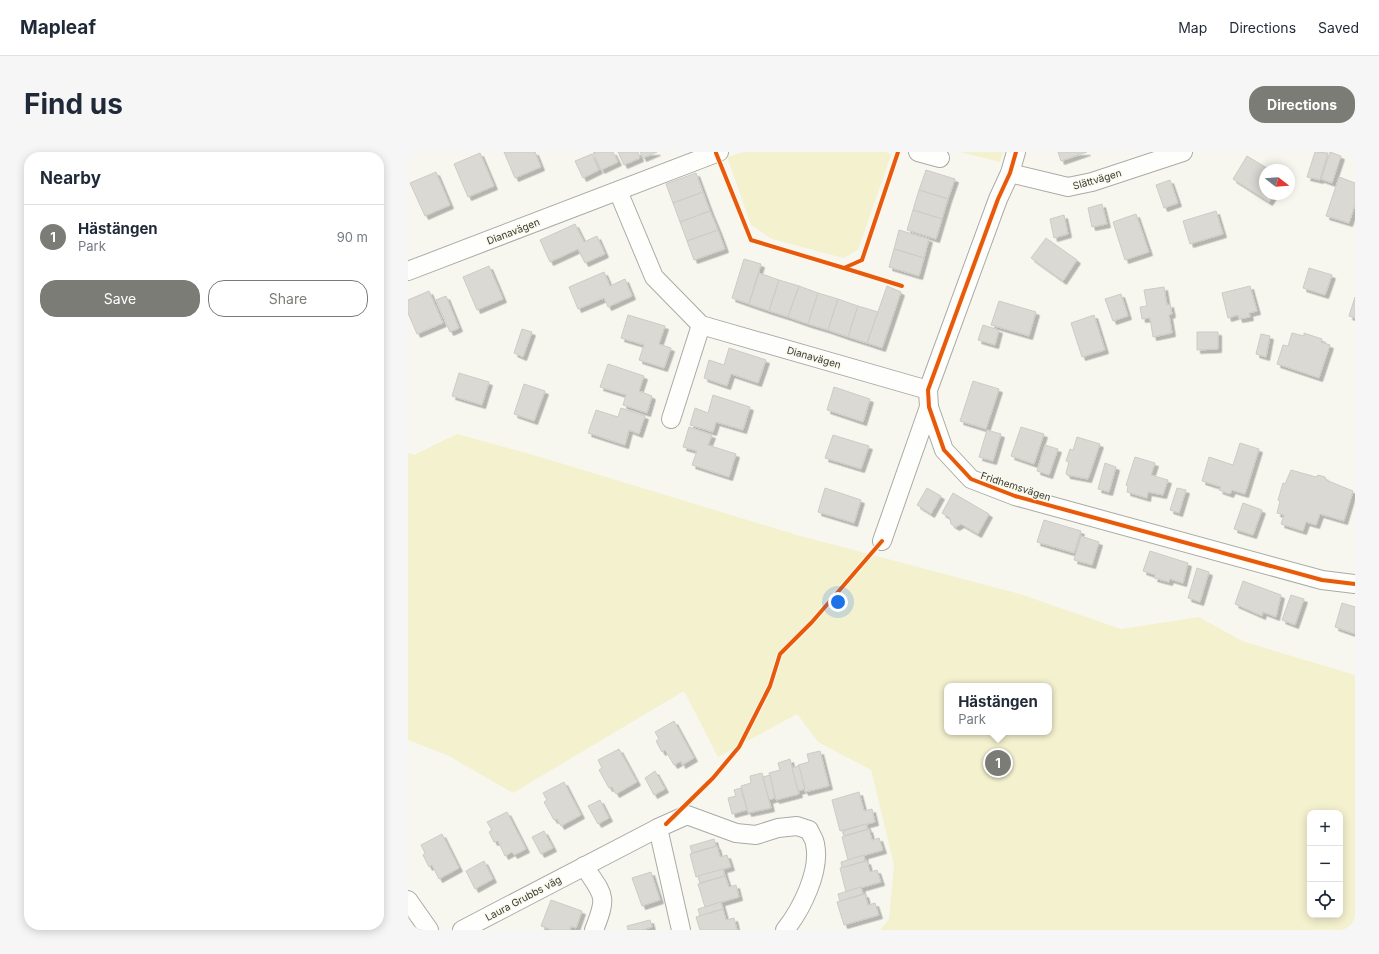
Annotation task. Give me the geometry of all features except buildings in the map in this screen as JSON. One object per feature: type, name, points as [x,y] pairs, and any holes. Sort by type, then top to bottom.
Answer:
[{"type":"street","name":"Dianavägen","points":[[408,271],[719,152]]},
{"type":"street","points":[[918,152],[940,158]]},
{"type":"street","points":[[882,541],[928,399],[998,198],[1010,173],[1016,152]]},
{"type":"street","name":"Slättvägen","points":[[1010,173],[1068,187],[1092,182],[1183,152]]},
{"type":"street","name":"Dianavägen","points":[[618,191],[654,277],[701,325],[928,399]]},
{"type":"street","points":[[670,419],[701,325]]},
{"type":"street","name":"Fridhemsvägen","points":[[928,399],[944,450],[971,479],[1015,496],[1307,576],[1322,580],[1355,584]]},
{"type":"street","name":"Laura Grubbs väg","points":[[462,930],[658,828],[687,815],[736,832],[756,835],[778,828],[797,826],[809,830],[816,844],[816,860],[806,896],[796,916],[785,930]]},
{"type":"street","points":[[658,828],[681,930]]},
{"type":"street","points":[[584,866],[602,893],[603,907],[594,930]]},
{"type":"street","points":[[408,900],[429,930]]},
{"type":"shaded area","points":[[744,152],[886,152],[891,155],[858,250],[843,258],[772,239],[751,225],[727,157]]},
{"type":"shaded area","points":[[960,152],[1003,152],[1000,162]]},
{"type":"shaded area","points":[[457,434],[537,456],[797,535],[1020,594],[1121,629],[1199,617],[1242,641],[1355,675],[1355,930],[880,930],[889,919],[894,865],[871,770],[818,742],[797,714],[718,757],[684,691],[513,793],[447,755],[408,740],[408,453],[414,455]]},
{"type":"cycle path","points":[[716,153],[751,240],[844,268],[862,260],[898,152]]},
{"type":"cycle path","points":[[1016,152],[1010,173],[998,199],[928,390],[929,407],[944,450],[971,479],[1015,496],[1322,580],[1355,584]]},
{"type":"cycle path","points":[[844,268],[902,286]]},
{"type":"cycle path","points":[[666,824],[713,778],[739,747],[770,686],[780,654],[812,622],[882,541]]},
{"type":"place","name":"Hästängen","points":[[998,763]]}]
